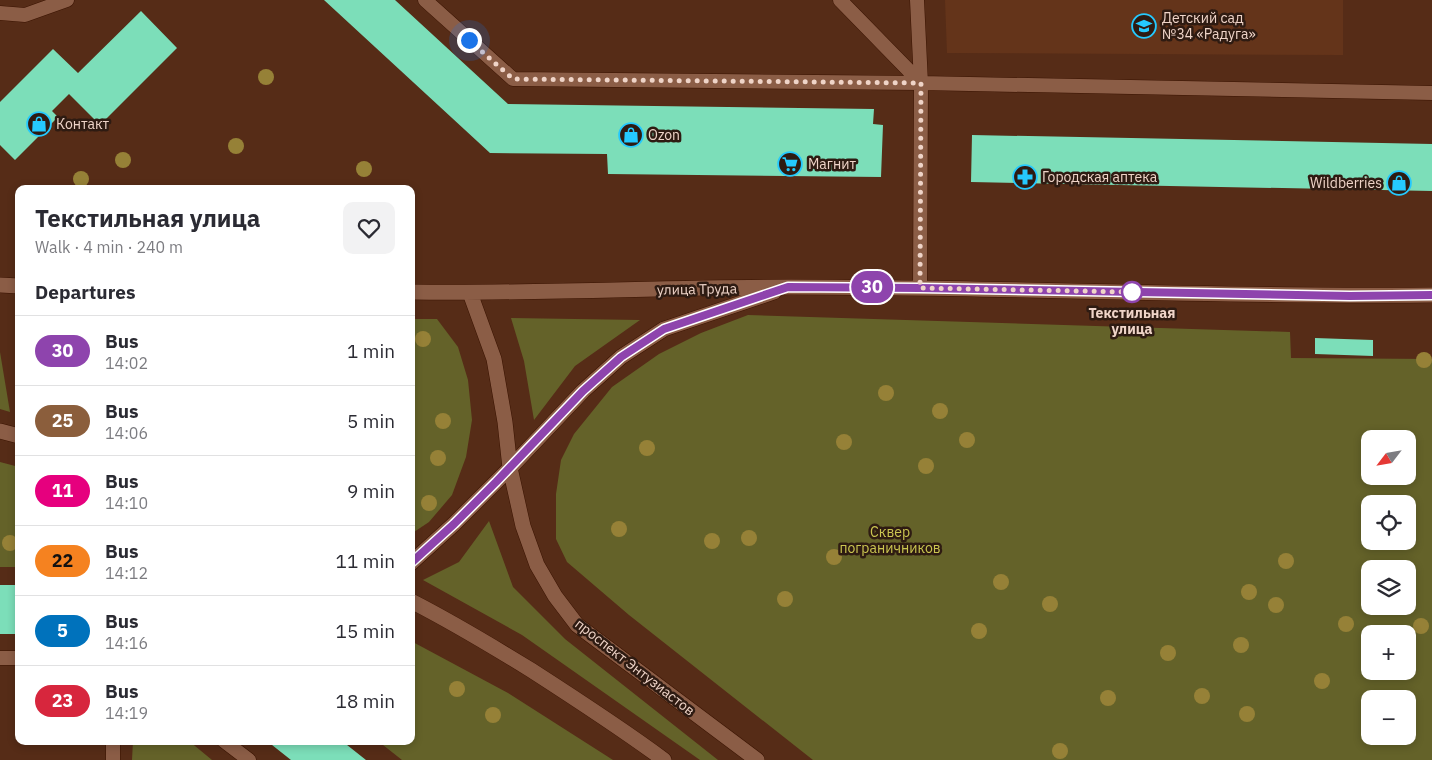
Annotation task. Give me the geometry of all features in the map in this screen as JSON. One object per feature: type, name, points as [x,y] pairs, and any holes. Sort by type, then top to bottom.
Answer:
[{"type":"main road","points":[[0,285],[15,286]]},
{"type":"main road","name":"улица Труда","points":[[415,292],[470,293],[788,287],[1340,296],[1432,295]]},
{"type":"main road","points":[[415,559],[454,524],[510,468],[583,391],[621,357],[664,329],[788,287]]},
{"type":"main road","name":"проспект Энтузиастов","points":[[470,293],[494,358],[505,422],[510,468],[523,526],[537,565],[555,596],[577,625],[757,760]]},
{"type":"main road","points":[[0,431],[15,435]]},
{"type":"main road","points":[[415,604],[519,663],[618,726],[664,760]]},
{"type":"lane","points":[[0,13],[25,15],[67,0]]},
{"type":"lane","points":[[425,0],[513,79],[921,83],[1432,93]]},
{"type":"lane","points":[[840,0],[921,83]]},
{"type":"lane","points":[[917,0],[921,83],[920,288]]},
{"type":"lane","points":[[0,658],[15,658]]},
{"type":"lane","points":[[112,760],[113,745]]},
{"type":"lane","points":[[229,745],[248,760]]},
{"type":"shaded area","name":"Детский сад №34 «Радуга»","points":[[945,0],[1343,0],[1343,55],[947,53]]},
{"type":"green space","name":"Сквер пограничников","points":[[748,315],[1290,332],[1291,358],[1432,359],[1432,760],[813,760],[629,615],[567,562],[556,539],[556,494],[561,460],[574,434],[612,387],[659,354],[701,333]]},
{"type":"green space","points":[[511,318],[640,320],[575,366],[534,420],[524,361]]},
{"type":"green space","points":[[415,319],[437,319],[458,347],[468,380],[472,420],[466,457],[452,495],[429,522],[415,531]]},
{"type":"green space","points":[[0,352],[10,412],[0,409]]},
{"type":"green space","points":[[0,462],[15,466],[15,567],[0,567]]},
{"type":"green space","points":[[489,521],[513,587],[565,639],[718,760],[700,760],[522,635],[423,580],[459,562]]},
{"type":"green space","points":[[415,643],[508,693],[613,760],[402,760],[383,745],[415,745]]},
{"type":"green space","points":[[133,745],[194,745],[212,760],[132,760]]},
{"type":"building","points":[[324,0],[395,0],[508,104],[874,109],[873,124],[883,125],[881,177],[608,174],[607,154],[490,153]]},
{"type":"building","points":[[141,11],[177,48],[100,125],[69,94],[52,111],[58,117],[15,160],[0,145],[0,102],[53,49],[78,73]]},
{"type":"building","points":[[972,135],[1432,144],[1432,191],[971,182]]},
{"type":"building","points":[[1315,338],[1373,340],[1373,356],[1315,354]]},
{"type":"building","points":[[0,585],[15,585],[15,634],[0,634]]},
{"type":"building","points":[[272,745],[347,745],[366,760],[291,760]]},
{"type":"bus line","name":"30","points":[[415,559],[454,524],[510,468],[583,391],[621,357],[664,329],[788,287],[1350,296],[1432,295]]},
{"type":"place","name":"Детский сад №34 «Радуга»","points":[[1144,26]]},
{"type":"place","name":"Контакт","points":[[39,124]]},
{"type":"place","name":"Ozon","points":[[631,135]]},
{"type":"place","name":"Магнит","points":[[790,164]]},
{"type":"place","name":"Городская аптека","points":[[1025,177]]},
{"type":"place","name":"Wildberries","points":[[1399,183]]},
{"type":"place","name":"Текстильная улица","points":[[1132,292]]},
{"type":"route","points":[[469,40],[513,79],[921,83],[920,288],[1132,292]]}]
